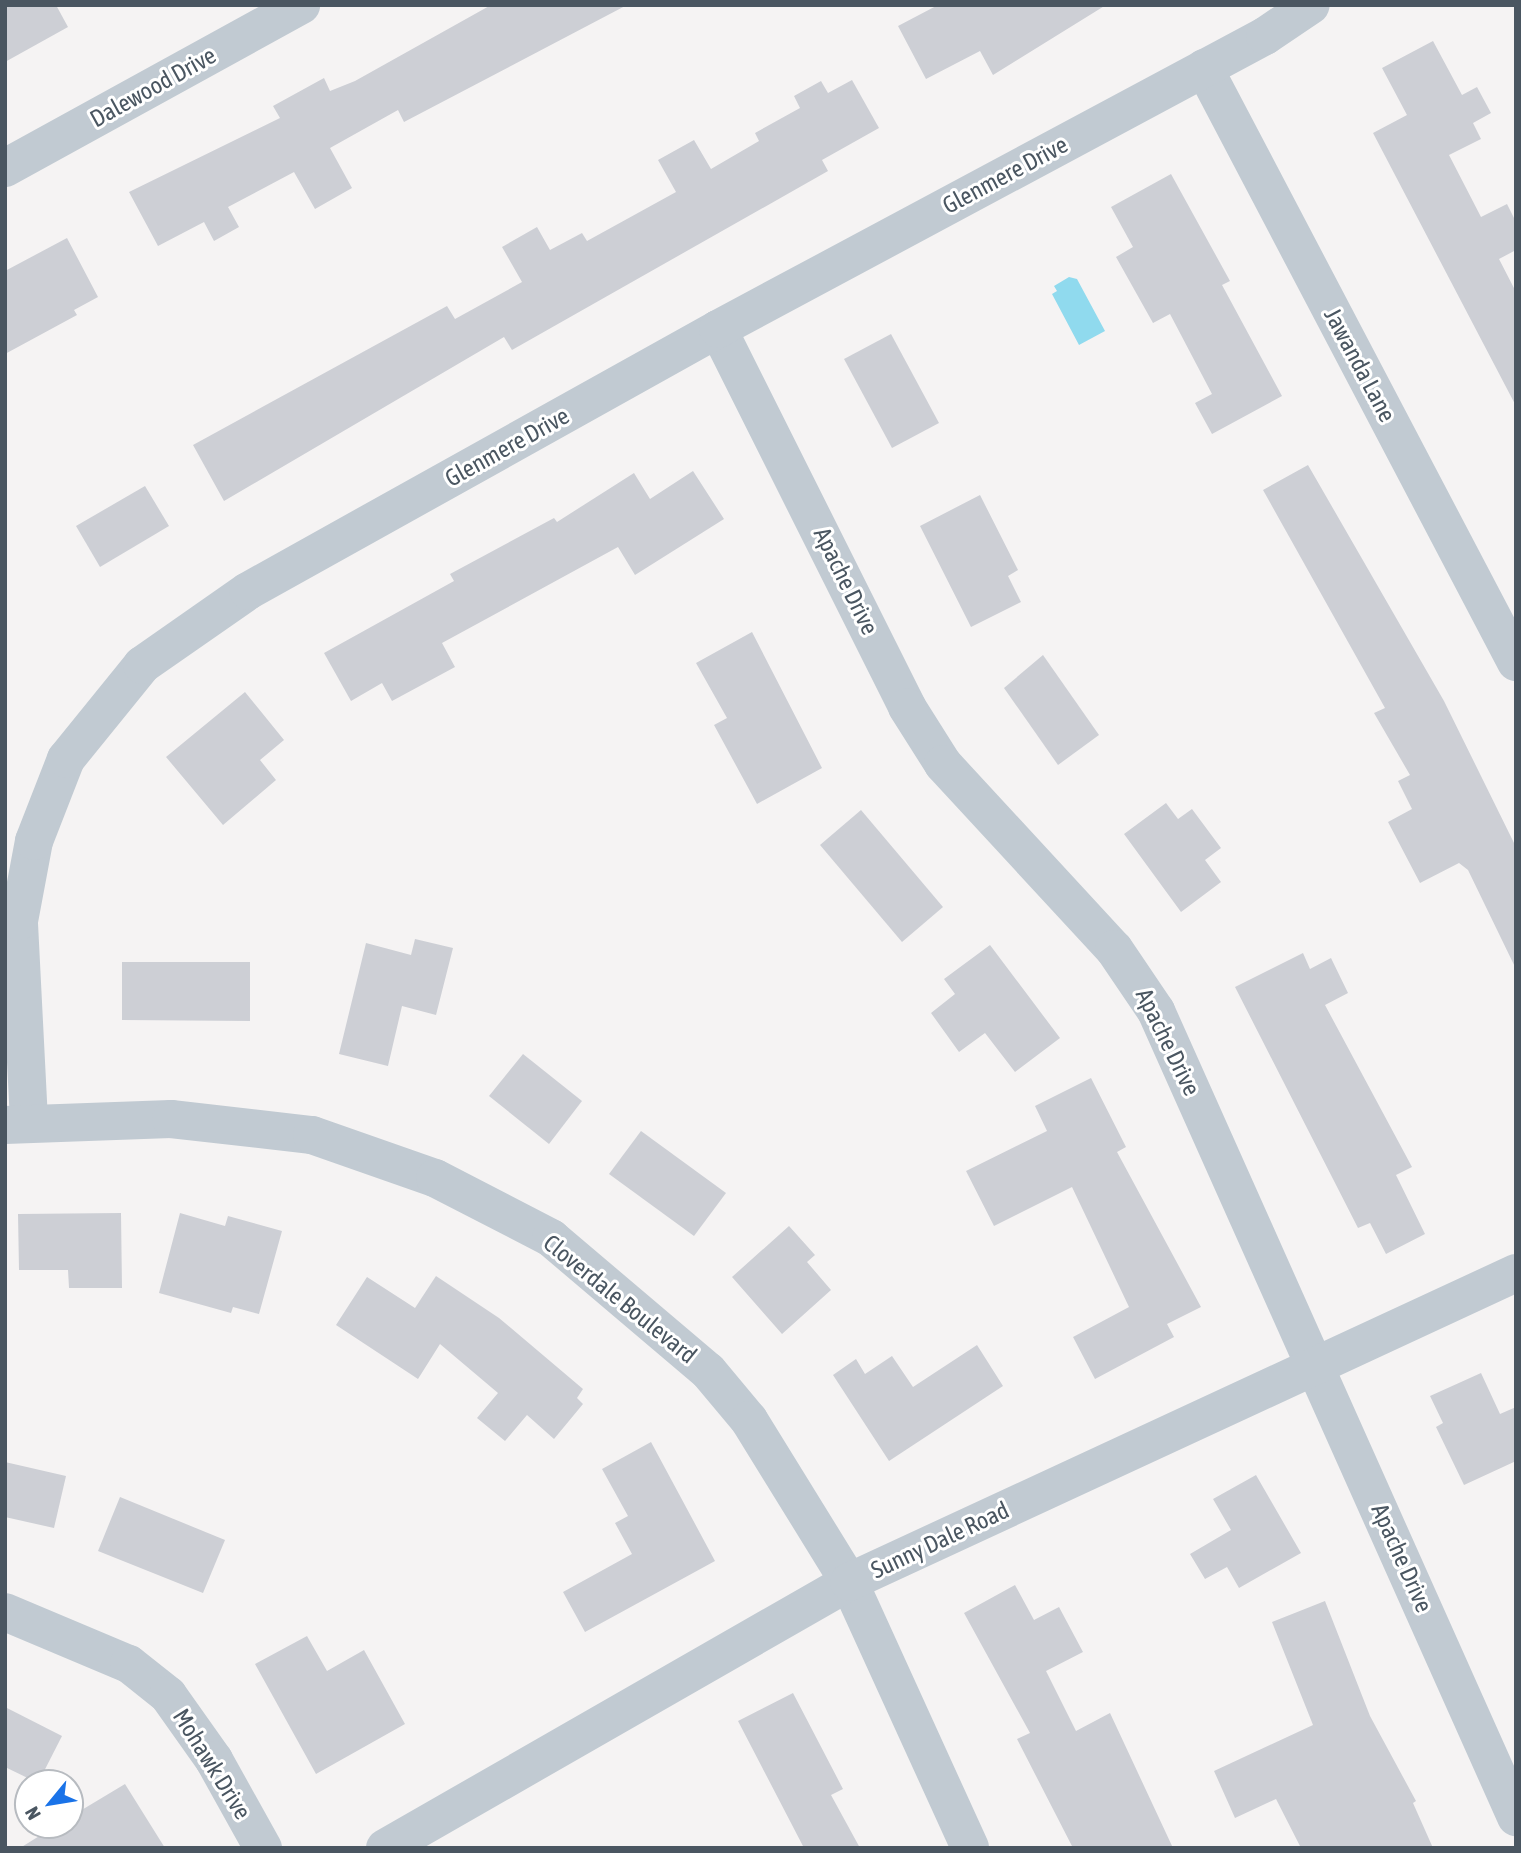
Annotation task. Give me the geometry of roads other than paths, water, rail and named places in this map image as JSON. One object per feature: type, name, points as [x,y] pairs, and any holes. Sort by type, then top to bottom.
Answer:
[{"type":"street","name":"Dalewood Drive","points":[[5,168],[301,5]]},
{"type":"street","name":"Glenmere Drive","points":[[17,1123],[19,922],[34,841],[66,759],[114,693],[142,665],[248,591],[718,329],[1205,68],[1311,5]]},
{"type":"street","name":"Jawanda Lane","points":[[1205,68],[1516,662]]},
{"type":"street","name":"Apache Drive","points":[[718,329],[907,707],[943,764],[1138,978],[1318,1368],[1516,1817]]},
{"type":"street","name":"Cloverdale Boulevard","points":[[17,1123],[171,1119],[312,1135],[435,1178],[551,1238],[708,1371],[785,1473],[849,1582],[970,1848]]},
{"type":"street","name":"Sunny Dale Road","points":[[385,1848],[849,1582],[1318,1368],[1516,1273]]},
{"type":"street","name":"Mohawk Drive","points":[[5,1612],[129,1664],[168,1695],[214,1760],[263,1848]]},
{"type":"water","points":[[1069,277],[1077,279],[1105,331],[1079,345],[1052,294],[1057,291],[1054,286]]}]
